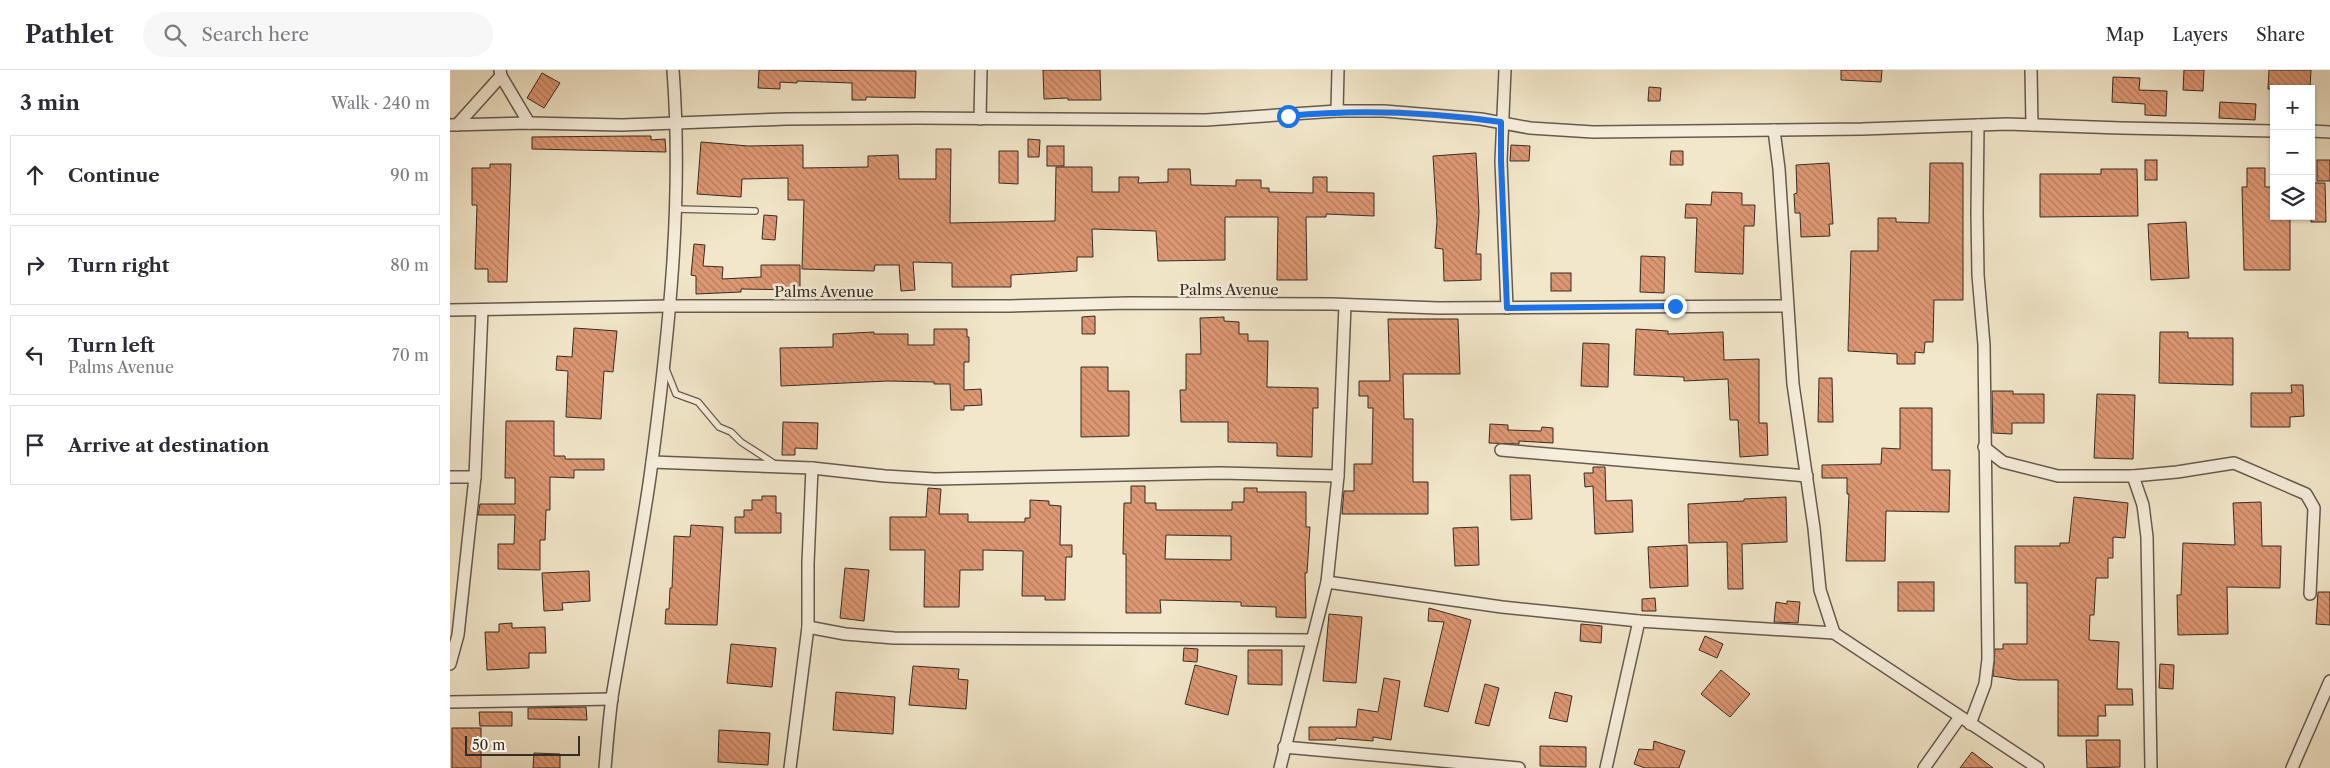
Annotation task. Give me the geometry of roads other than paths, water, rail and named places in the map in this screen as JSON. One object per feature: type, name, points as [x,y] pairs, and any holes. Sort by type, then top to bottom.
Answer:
[{"type":"street","points":[[605,768],[612,699],[652,462],[670,306],[676,209],[677,123],[673,70]]},
{"type":"street","points":[[980,119],[981,70]]},
{"type":"street","points":[[1337,111],[1338,70]]},
{"type":"street","points":[[1505,70],[1501,122],[1501,161],[1507,308]]},
{"type":"street","points":[[2031,70],[2032,125]]},
{"type":"street","points":[[453,125],[501,73],[529,123]]},
{"type":"street","points":[[453,125],[529,123],[622,125],[786,119],[1206,120],[1337,111],[1384,111],[1501,122],[1530,128],[1593,132],[1978,125],[2270,130]]},
{"type":"street","points":[[1970,724],[1985,684],[1988,659],[1984,345],[1978,275],[1978,125]]},
{"type":"street","points":[[1774,130],[1779,169],[1793,384],[1807,476],[1820,590],[1834,632]]},
{"type":"street","points":[[2315,131],[2330,132]]},
{"type":"street","name":"Palms Avenue","points":[[450,310],[670,306],[1010,306],[1129,303],[1507,308],[1787,306]]},
{"type":"street","points":[[1280,768],[1327,582],[1338,476],[1346,305]]},
{"type":"street","points":[[450,664],[458,635],[475,477],[482,310]]},
{"type":"street","points":[[1984,447],[2002,462],[2058,476],[2133,476],[2177,472],[2234,463],[2306,494],[2314,508],[2310,594]]},
{"type":"street","points":[[1501,450],[1807,476]]},
{"type":"street","points":[[652,462],[812,468],[934,479],[1220,473],[1338,476]]},
{"type":"street","points":[[790,768],[808,627],[808,563],[812,468]]},
{"type":"street","points":[[2133,476],[2143,505],[2147,537],[2152,768]]},
{"type":"street","points":[[450,477],[475,477]]},
{"type":"street","points":[[1327,582],[1502,607],[1639,621],[1834,632],[2038,768]]},
{"type":"street","points":[[1606,768],[1639,621]]},
{"type":"street","points":[[808,627],[845,634],[894,638],[1312,640]]},
{"type":"street","points":[[2292,768],[2330,681]]},
{"type":"street","points":[[450,702],[612,699]]},
{"type":"street","points":[[1924,768],[1960,717]]},
{"type":"street","points":[[1284,747],[1519,768]]},
{"type":"lane","points":[[676,209],[755,212]]},
{"type":"lane","points":[[664,362],[676,394],[698,402],[719,427],[731,432],[741,442],[780,467]]}]
